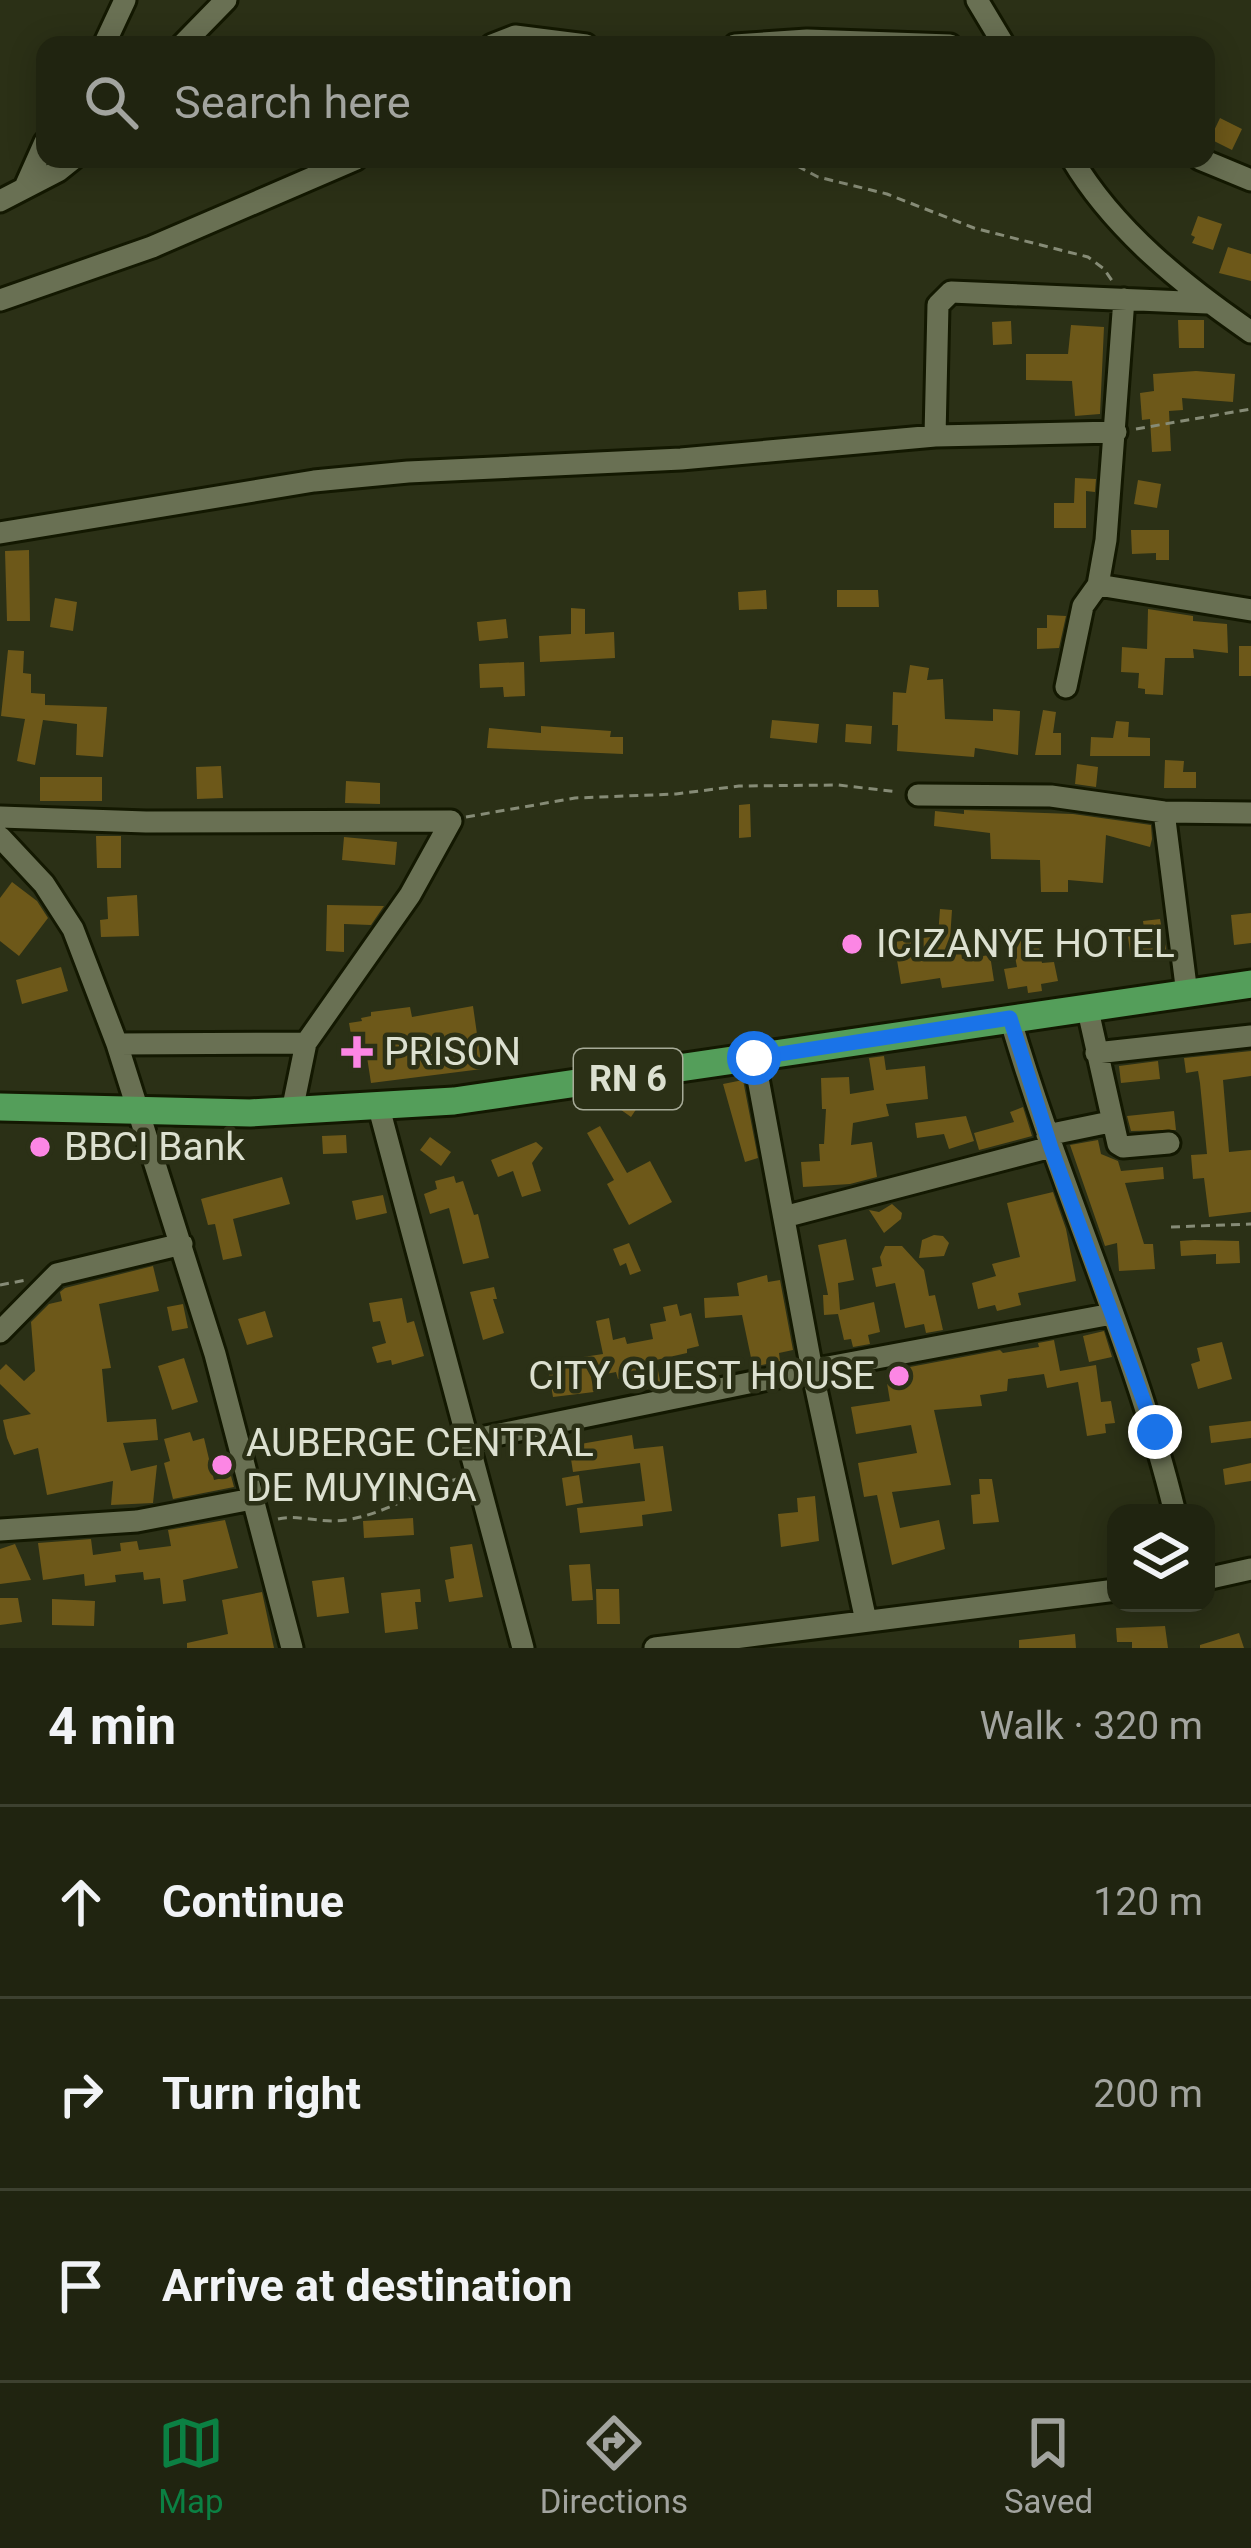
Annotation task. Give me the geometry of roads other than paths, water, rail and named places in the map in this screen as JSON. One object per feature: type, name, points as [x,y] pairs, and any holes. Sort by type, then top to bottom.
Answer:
[{"type":"main road","name":"RN 6","points":[[0,1108],[379,1108],[536,1092],[1251,984]]},
{"type":"street","points":[[108,36],[125,0]]},
{"type":"street","points":[[191,36],[226,0]]},
{"type":"street","points":[[977,0],[999,36]]},
{"type":"street","points":[[25,187],[36,162]]},
{"type":"street","points":[[1215,165],[1251,180]]},
{"type":"street","points":[[0,201],[62,168]]},
{"type":"street","points":[[0,299],[152,248],[335,168]]},
{"type":"street","points":[[1077,168],[1124,227],[1208,303],[1251,332]]},
{"type":"street","points":[[935,436],[938,305],[943,296],[964,291],[1208,303]]},
{"type":"street","points":[[1066,687],[1083,606],[1098,585],[1111,504],[1124,298]]},
{"type":"street","points":[[0,533],[314,481],[408,472],[681,459],[935,436],[1116,432]]},
{"type":"street","points":[[1098,585],[1251,610]]},
{"type":"street","points":[[918,794],[1051,796],[1164,812],[1251,813]]},
{"type":"street","points":[[1164,812],[1186,994]]},
{"type":"street","points":[[0,818],[146,823],[451,821],[410,895],[306,1043],[292,1111]]},
{"type":"street","points":[[0,837],[44,884],[73,929],[117,1044],[182,1244],[292,1648]]},
{"type":"street","points":[[1087,1006],[1114,1138],[1124,1147],[1169,1143]]},
{"type":"street","points":[[1010,1018],[1049,1141],[1155,1432],[1173,1504]]},
{"type":"street","points":[[1096,1053],[1251,1036]]},
{"type":"street","points":[[117,1044],[306,1043]]},
{"type":"street","points":[[754,1058],[812,1370],[866,1621]]},
{"type":"street","points":[[379,1108],[523,1648]]},
{"type":"street","points":[[784,1217],[1110,1122]]},
{"type":"street","points":[[0,1332],[57,1274],[182,1244]]},
{"type":"street","points":[[466,1442],[1112,1314]]},
{"type":"street","points":[[0,1530],[136,1521],[252,1498]]},
{"type":"street","points":[[1215,1577],[1251,1569]]},
{"type":"street","points":[[656,1648],[821,1638],[866,1621],[1107,1592]]},
{"type":"place","name":"ICIZANYE HOTEL","points":[[852,944]]},
{"type":"place","name":"PRISON","points":[[357,1052]]},
{"type":"place","name":"BBCI Bank","points":[[40,1147]]},
{"type":"place","name":"CITY GUEST HOUSE","points":[[899,1376]]},
{"type":"place","name":"AUBERGE CENTRAL DE MUYINGA","points":[[222,1465]]}]
